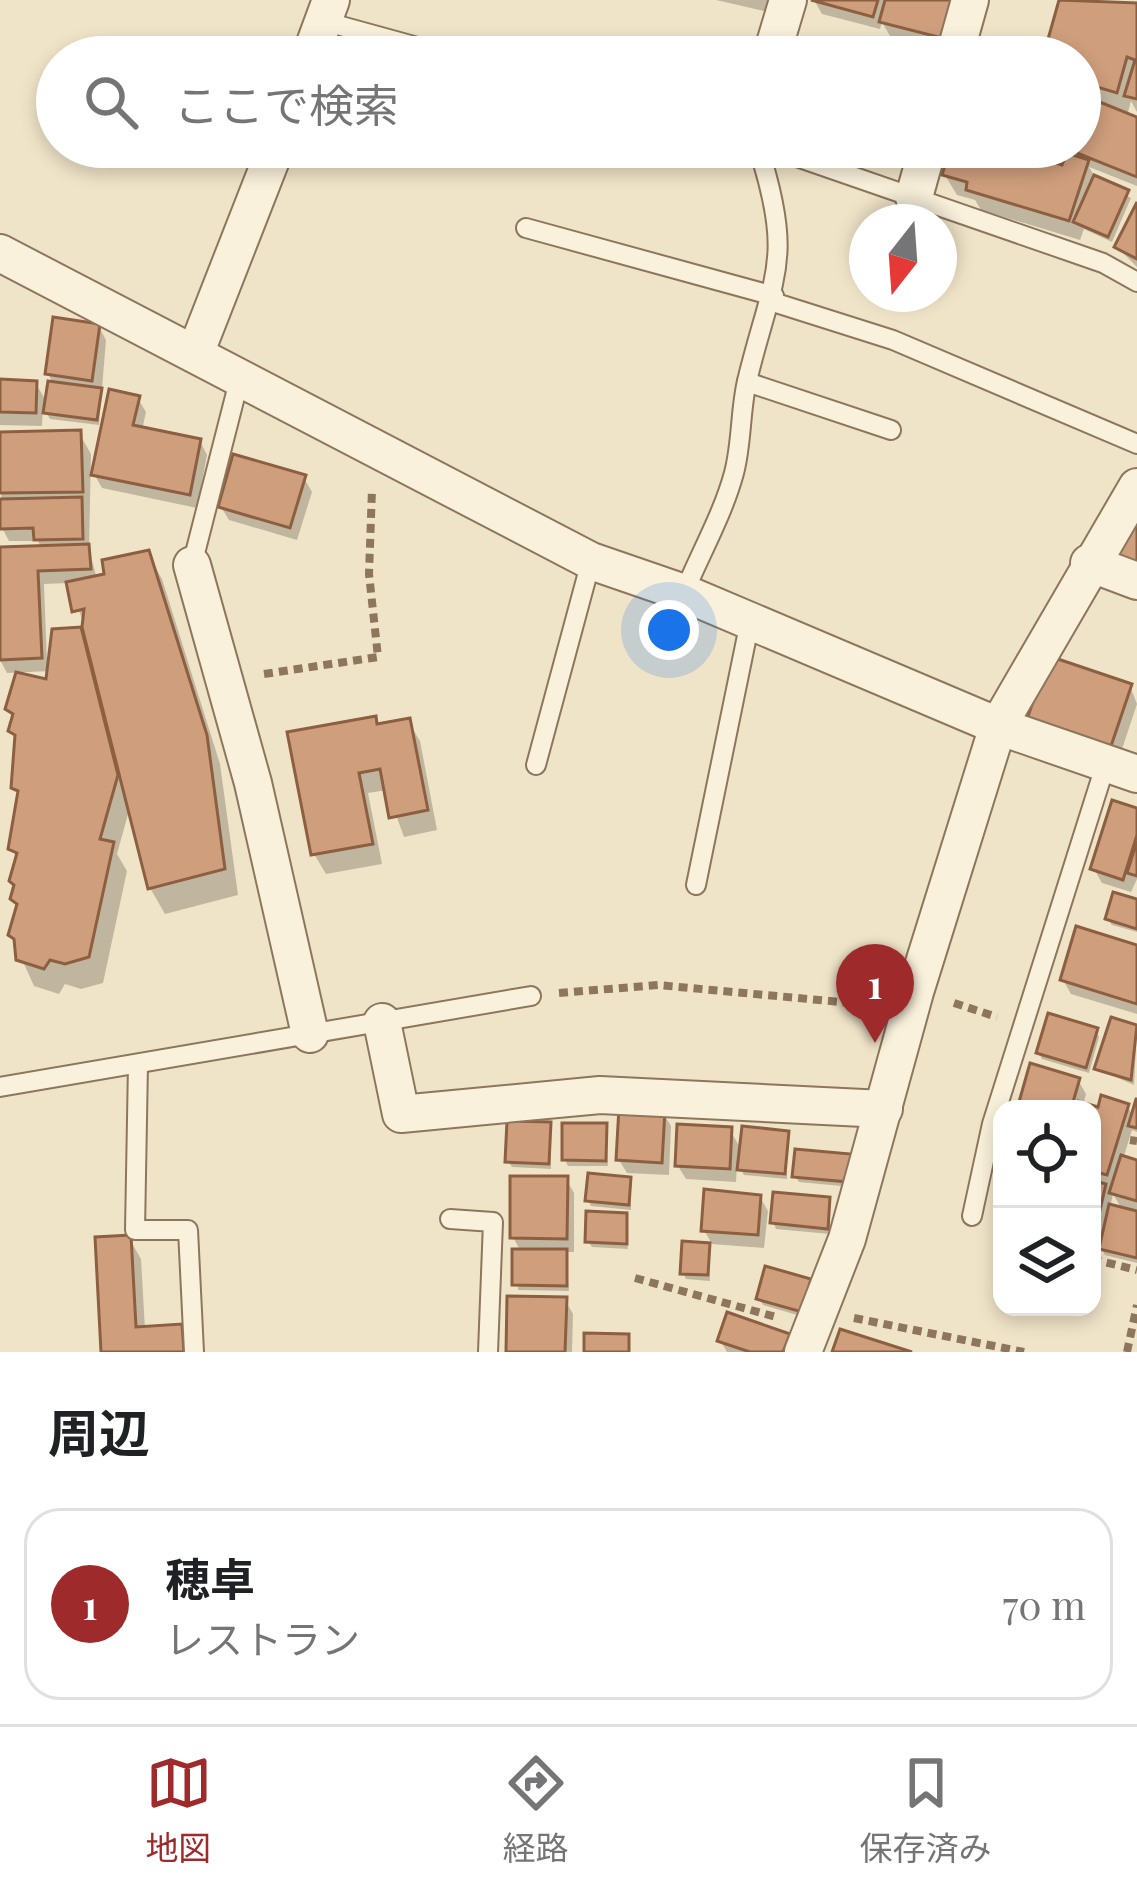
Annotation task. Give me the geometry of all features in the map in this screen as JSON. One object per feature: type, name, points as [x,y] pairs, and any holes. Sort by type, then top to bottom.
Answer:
[{"type":"street","points":[[777,36],[788,0]]},
{"type":"street","points":[[960,36],[970,0]]},
{"type":"street","points":[[195,354],[269,168]]},
{"type":"street","points":[[914,197],[922,168]]},
{"type":"street","points":[[0,253],[592,561],[683,593],[998,726],[1122,768]]},
{"type":"street","points":[[811,1332],[884,1108],[912,1001],[998,726],[1137,487]]},
{"type":"street","points":[[1089,563],[1137,581]]},
{"type":"street","points":[[192,565],[226,680],[310,1034]]},
{"type":"street","points":[[382,1022],[401,1114],[600,1095],[884,1108]]},
{"type":"lane","points":[[327,10],[397,36]]},
{"type":"lane","points":[[683,593],[734,473],[747,382],[773,299],[781,249],[765,168]]},
{"type":"lane","points":[[829,168],[1103,263],[1137,282]]},
{"type":"lane","points":[[526,228],[773,299],[892,340],[1137,444]]},
{"type":"lane","points":[[192,565],[240,377]]},
{"type":"lane","points":[[747,382],[892,430]]},
{"type":"lane","points":[[536,765],[592,561]]},
{"type":"lane","points":[[696,885],[750,621]]},
{"type":"lane","points":[[972,1216],[992,1124],[1122,768]]},
{"type":"lane","points":[[0,1087],[531,996]]},
{"type":"lane","points":[[138,1064],[135,1230],[188,1230],[194,1352]]},
{"type":"lane","points":[[449,1220],[493,1222],[488,1352]]},
{"type":"path","points":[[226,680],[378,657],[369,574],[373,445]]},
{"type":"path","points":[[531,996],[658,985],[912,1001],[1027,1026]]},
{"type":"path","points":[[1101,1261],[1137,1270]]},
{"type":"path","points":[[635,1278],[738,1303],[811,1332],[1024,1352]]},
{"type":"path","points":[[1127,1352],[1137,1305]]},
{"type":"building","points":[[811,0],[878,0],[873,17]]},
{"type":"building","points":[[885,0],[951,0],[942,36],[879,22]]},
{"type":"building","points":[[1059,0],[1137,3],[1137,99],[1124,96],[1135,60],[1127,57],[1117,93],[1101,88],[1101,36],[1049,36]]},
{"type":"building","points":[[1101,102],[1137,117],[1137,177],[1101,163]]},
{"type":"building","points":[[944,168],[1086,168],[1069,221],[966,190],[967,182],[942,175]]},
{"type":"building","points":[[1094,175],[1129,190],[1108,237],[1073,222]]},
{"type":"building","points":[[1137,202],[1137,259],[1114,247]]},
{"type":"building","points":[[53,317],[100,324],[92,381],[45,374]]},
{"type":"building","points":[[0,379],[37,381],[36,413],[0,412]]},
{"type":"building","points":[[48,381],[102,388],[97,420],[43,413]]},
{"type":"building","points":[[109,389],[140,396],[133,425],[201,439],[190,495],[91,475]]},
{"type":"building","points":[[81,430],[83,492],[0,493],[0,432]]},
{"type":"building","points":[[233,454],[306,475],[290,528],[218,507]]},
{"type":"building","points":[[82,497],[83,539],[34,540],[33,528],[0,529],[0,499]]},
{"type":"building","points":[[1130,519],[1137,521],[1137,564],[1118,558]]},
{"type":"building","points":[[89,544],[91,569],[38,571],[42,658],[0,660],[0,547]]},
{"type":"building","points":[[149,550],[207,735],[225,869],[148,889],[82,627],[84,609],[72,612],[66,582],[104,574],[102,560]]},
{"type":"building","points":[[81,627],[118,775],[100,839],[114,842],[89,957],[65,964],[50,960],[44,969],[16,960],[14,939],[8,935],[17,904],[10,899],[14,885],[9,881],[17,853],[8,849],[18,791],[11,788],[15,735],[8,731],[13,714],[5,709],[16,672],[46,679],[52,629]]},
{"type":"building","points":[[1049,656],[1132,684],[1111,746],[1027,719]]},
{"type":"building","points":[[376,716],[377,724],[410,718],[428,810],[389,818],[380,769],[359,773],[373,844],[311,855],[287,732]]},
{"type":"building","points":[[1112,800],[1137,808],[1137,835],[1123,880],[1090,869]]},
{"type":"building","points":[[1137,841],[1137,876],[1127,873]]},
{"type":"building","points":[[1113,892],[1137,899],[1137,929],[1105,919]]},
{"type":"building","points":[[1076,926],[1137,945],[1137,1004],[1060,980]]},
{"type":"building","points":[[1048,1013],[1098,1028],[1086,1068],[1036,1053]]},
{"type":"building","points":[[1111,1017],[1137,1025],[1131,1080],[1094,1069]]},
{"type":"building","points":[[1030,1063],[1080,1078],[1074,1100],[1020,1100]]},
{"type":"building","points":[[1101,1095],[1129,1104],[1107,1175],[1101,1173]]},
{"type":"building","points":[[1137,1099],[1137,1128],[1128,1126]]},
{"type":"building","points":[[619,1107],[665,1110],[662,1163],[616,1160]]},
{"type":"building","points":[[507,1121],[551,1122],[549,1164],[505,1162]]},
{"type":"building","points":[[562,1123],[607,1123],[606,1161],[562,1160]]},
{"type":"building","points":[[677,1124],[732,1127],[730,1169],[675,1166]]},
{"type":"building","points":[[742,1126],[789,1131],[785,1174],[737,1170]]},
{"type":"building","points":[[795,1149],[851,1154],[849,1182],[792,1177]]},
{"type":"building","points":[[1121,1155],[1137,1160],[1137,1201],[1109,1193]]},
{"type":"building","points":[[588,1173],[631,1177],[629,1205],[585,1201]]},
{"type":"building","points":[[510,1176],[568,1176],[567,1239],[510,1238]]},
{"type":"building","points":[[704,1189],[761,1195],[758,1235],[701,1231]]},
{"type":"building","points":[[773,1192],[830,1197],[828,1229],[770,1223]]},
{"type":"building","points":[[1109,1204],[1137,1211],[1137,1258],[1101,1249]]},
{"type":"building","points":[[586,1211],[627,1213],[627,1244],[585,1242]]},
{"type":"building","points":[[131,1235],[136,1327],[182,1324],[184,1352],[101,1352],[95,1237]]},
{"type":"building","points":[[682,1241],[710,1243],[708,1275],[680,1274]]},
{"type":"building","points":[[512,1249],[567,1249],[567,1286],[512,1285]]},
{"type":"building","points":[[765,1266],[811,1279],[802,1312],[756,1299]]},
{"type":"building","points":[[507,1296],[567,1297],[565,1352],[506,1352]]},
{"type":"building","points":[[727,1312],[790,1334],[783,1352],[750,1352],[717,1341]]},
{"type":"building","points":[[840,1329],[912,1352],[832,1352]]},
{"type":"building","points":[[584,1333],[629,1334],[629,1352],[584,1352]]},
{"type":"place","name":"穂卓","points":[[875,1043]]}]
